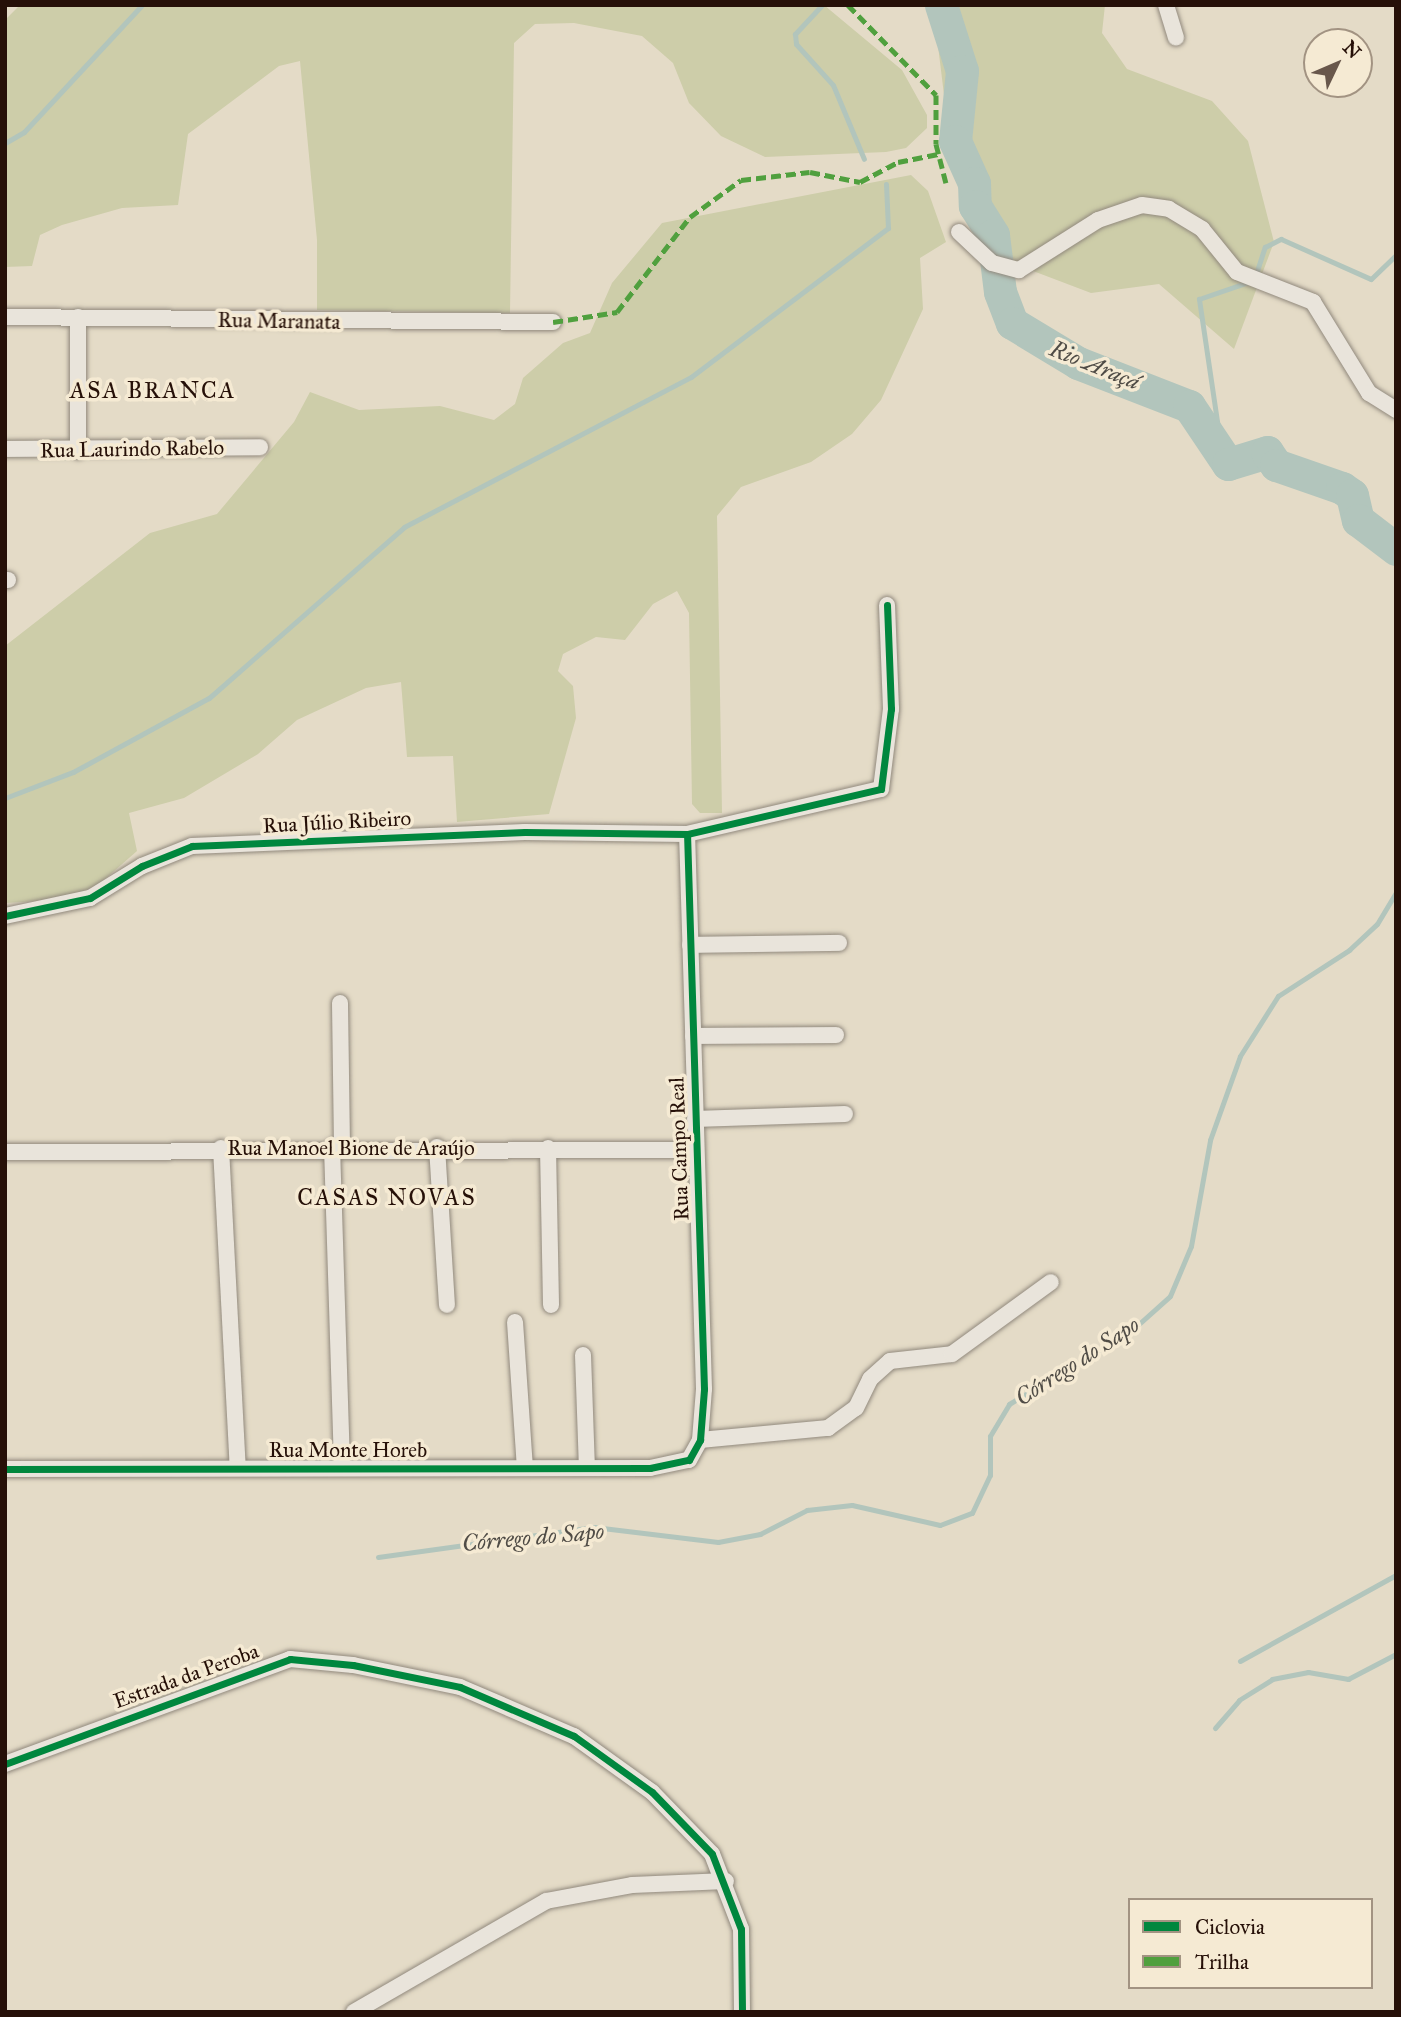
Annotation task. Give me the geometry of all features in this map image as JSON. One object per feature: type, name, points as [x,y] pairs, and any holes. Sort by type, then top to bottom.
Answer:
[{"type":"street","points":[[1166,5],[1176,37]]},
{"type":"street","points":[[960,232],[992,263],[1009,269],[1049,251],[1116,212],[1142,205],[1169,209],[1202,229],[1220,257],[1242,274],[1266,282],[1325,313],[1369,393],[1396,410]]},
{"type":"street","name":"Rua Maranata","points":[[5,317],[553,322]]},
{"type":"street","points":[[78,317],[78,451]]},
{"type":"street","name":"Rua Laurindo Rabelo","points":[[5,449],[78,451],[260,447]]},
{"type":"street","name":"Rua Júlio Ribeiro","points":[[5,916],[90,898],[142,866],[192,846],[525,832],[687,834],[881,789],[891,709],[887,605]]},
{"type":"street","name":"Rua Campo Real","points":[[687,834],[696,1150],[700,1440],[689,1460]]},
{"type":"street","points":[[690,945],[839,943]]},
{"type":"street","points":[[340,1003],[337,1147],[342,1468]]},
{"type":"street","points":[[693,1036],[836,1035]]},
{"type":"street","points":[[695,1119],[845,1114]]},
{"type":"street","name":"Rua Manoel Bione de Araújo","points":[[5,1152],[337,1147],[696,1150]]},
{"type":"street","points":[[437,1147],[447,1305]]},
{"type":"street","points":[[222,1149],[238,1468]]},
{"type":"street","points":[[548,1149],[551,1305]]},
{"type":"street","points":[[700,1440],[828,1428],[856,1408],[870,1379],[890,1361],[952,1354],[1051,1282]]},
{"type":"street","points":[[515,1322],[525,1468]]},
{"type":"street","points":[[583,1355],[587,1468]]},
{"type":"street","name":"Rua Monte Horeb","points":[[5,1469],[668,1467],[689,1460]]},
{"type":"street","name":"Estrada da Peroba","points":[[5,1764],[270,1663],[353,1665],[460,1687],[574,1736],[677,1816],[712,1854],[726,1881],[741,1929],[742,2012]]},
{"type":"street","points":[[354,2012],[546,1901],[632,1885],[726,1881]]},
{"type":"green space","points":[[20,5],[824,5],[902,70],[927,115],[927,128],[906,148],[886,152],[765,157],[721,136],[689,103],[673,63],[642,36],[574,23],[535,24],[514,43],[510,313],[317,310],[317,240],[300,61],[279,66],[188,134],[178,205],[122,208],[62,225],[40,235],[32,266],[5,267],[5,20]]},
{"type":"green space","points":[[933,5],[1105,5],[1102,33],[1127,69],[1212,101],[1248,141],[1274,242],[1234,349],[1159,284],[1091,293],[1015,264],[951,152]]},
{"type":"green space","points":[[911,175],[928,191],[946,242],[920,258],[923,309],[881,400],[852,434],[811,462],[741,487],[717,516],[722,813],[700,813],[692,804],[689,613],[677,591],[653,604],[625,640],[596,637],[563,654],[558,671],[573,686],[576,718],[549,814],[457,822],[453,756],[407,757],[401,682],[366,688],[297,720],[258,754],[184,798],[129,813],[137,851],[97,886],[57,900],[5,903],[5,646],[150,533],[217,514],[294,422],[310,392],[359,410],[440,406],[494,420],[515,404],[523,378],[563,343],[590,333],[612,283],[662,223]]},
{"type":"waterway","points":[[5,143],[24,132],[142,5]]},
{"type":"waterway","points":[[822,5],[795,34],[796,44],[833,85],[864,159]]},
{"type":"waterway","name":"Rio Araçá","points":[[941,5],[962,71],[955,141],[974,183],[975,206],[993,235],[1000,292],[1012,323],[1078,363],[1189,406],[1228,464],[1267,452],[1276,465],[1342,488],[1352,495],[1358,520],[1396,549]]},
{"type":"waterway","points":[[5,798],[73,772],[209,698],[404,527],[691,377],[888,228],[886,184]]},
{"type":"waterway","points":[[1222,455],[1199,299],[1254,280],[1265,247],[1281,239],[1371,279],[1396,255]]},
{"type":"waterway","name":"Córrego do Sapo","points":[[378,1557],[594,1527],[718,1542],[760,1534],[807,1510],[852,1505],[940,1525],[972,1513],[990,1475],[990,1436],[1009,1404],[1131,1331],[1170,1296],[1191,1246],[1210,1140],[1240,1056],[1278,996],[1349,950],[1377,924],[1396,892]]},
{"type":"waterway","points":[[1240,1661],[1396,1575]]},
{"type":"waterway","points":[[1215,1728],[1239,1700],[1272,1679],[1308,1672],[1348,1679],[1396,1654]]},
{"type":"marked path","points":[[848,5],[936,95],[936,144],[947,187]]},
{"type":"marked path","points":[[553,322],[617,312],[690,217],[741,180],[810,172],[860,182],[898,162],[938,154]]},
{"type":"cycle path","points":[[5,916],[90,898],[142,866],[192,846],[525,832],[687,834],[881,789],[891,709],[887,605]]},
{"type":"cycle path","points":[[5,1469],[650,1468],[689,1460],[700,1440],[704,1389],[687,834]]},
{"type":"cycle path","points":[[5,1764],[290,1659],[353,1665],[460,1687],[574,1736],[652,1792],[712,1854],[741,1929],[742,2012]]},
{"type":"district","name":"ASA BRANCA","points":[[153,390]]},
{"type":"district","name":"CASAS NOVAS","points":[[387,1197]]}]
